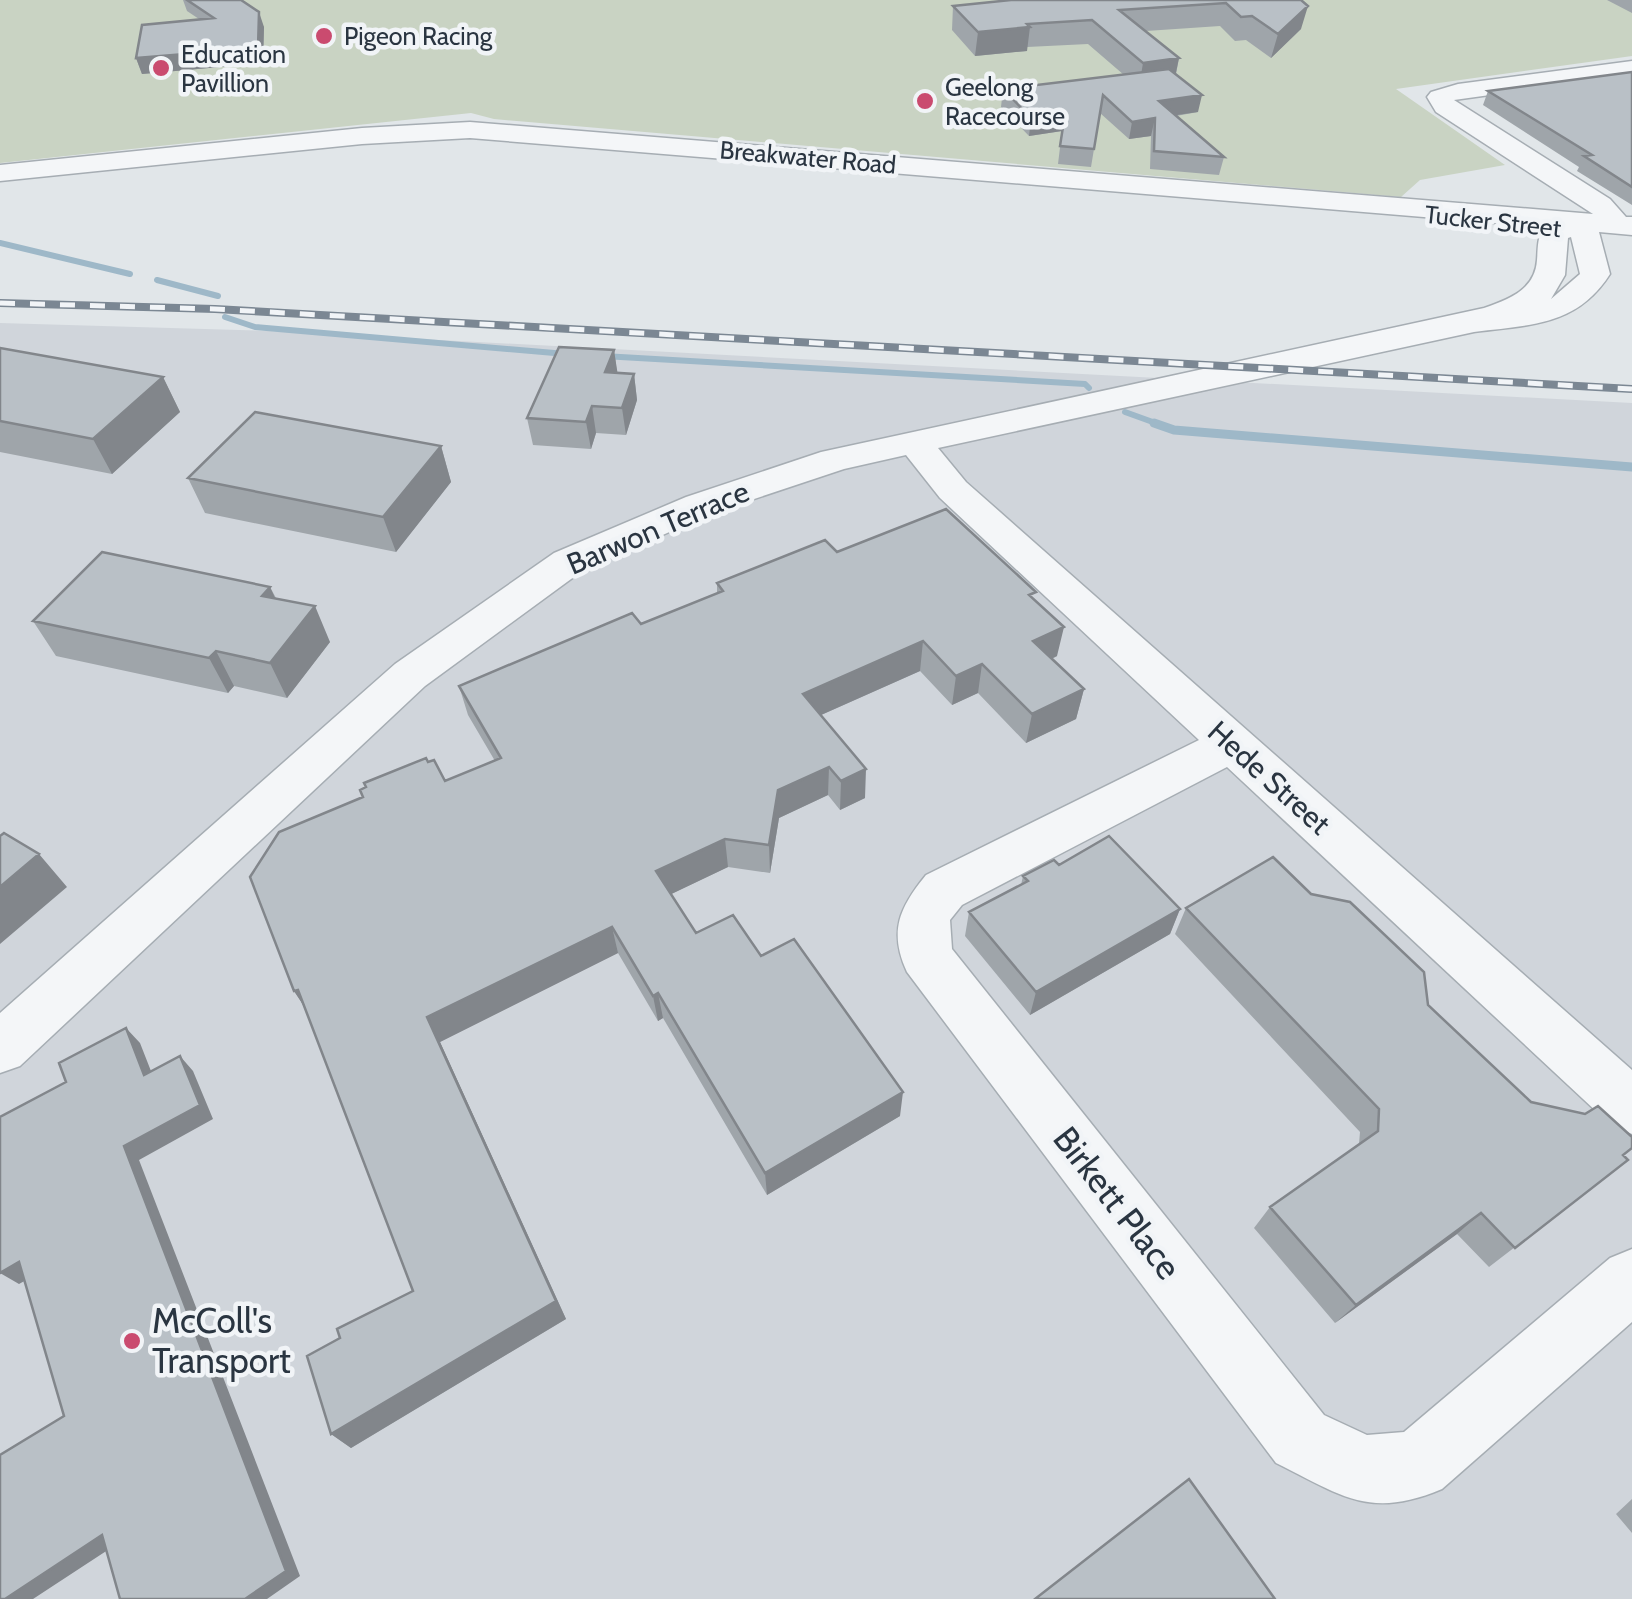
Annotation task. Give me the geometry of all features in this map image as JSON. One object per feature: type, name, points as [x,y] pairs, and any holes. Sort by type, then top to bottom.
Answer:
[{"type":"street","points":[[1601,227],[1573,191],[1445,108],[1440,97],[1458,91],[1632,68]]},
{"type":"street","name":"Breakwater Road","points":[[0,173],[362,136],[470,130],[1354,205]]},
{"type":"street","name":"Tucker Street","points":[[1354,205],[1494,222],[1601,227]]},
{"type":"street","points":[[1442,213],[1601,227]]},
{"type":"street","points":[[1494,222],[1536,250],[1546,266],[1548,282]]},
{"type":"street","points":[[1548,282],[1553,237],[1601,227]]},
{"type":"street","name":"Barwon Terrace","points":[[0,1048],[410,675],[568,562],[698,505],[834,460],[1474,322],[1554,309],[1578,297],[1596,270],[1601,227]]},
{"type":"street","name":"Barwon Terrace","points":[[1474,322],[1525,302],[1548,282]]},
{"type":"street","name":"Hede Street","points":[[914,442],[953,490],[1632,1107]]},
{"type":"street","name":"Birkett Place","points":[[1232,744],[944,890],[924,916],[926,956],[1300,1440],[1364,1470],[1418,1465],[1632,1280]]},
{"type":"shaded area","points":[[0,323],[270,331],[1632,403],[1632,1599],[0,1599]]},
{"type":"green space","name":"Geelong Racecourse","points":[[0,0],[1632,0],[1632,56],[1396,89],[1505,165],[1420,180],[1401,197],[494,119],[471,113],[0,163]]},
{"type":"building","points":[[187,0],[241,0],[259,12],[258,48],[136,58],[142,25],[214,18]]},
{"type":"building","points":[[1011,0],[1301,0],[1308,6],[1278,34],[1252,16],[1241,17],[1226,3],[1119,10],[1179,58],[1143,63],[1092,20],[978,32],[953,6]]},
{"type":"building","points":[[1169,69],[1202,95],[1159,101],[1224,157],[1154,151],[1155,118],[1132,122],[1103,95],[1094,149],[1060,146],[1065,114],[1031,118],[1003,89]]},
{"type":"building","points":[[1632,72],[1632,187],[1584,156],[1592,155],[1488,91]]},
{"type":"building","points":[[559,347],[614,350],[605,372],[634,374],[622,408],[592,406],[586,422],[527,418]]},
{"type":"building","points":[[0,348],[163,377],[93,439],[0,421]]},
{"type":"building","points":[[255,412],[441,446],[383,517],[188,478]]},
{"type":"building","points":[[946,509],[1036,592],[1029,595],[1064,627],[1033,641],[1084,689],[1032,714],[982,664],[956,676],[923,641],[803,694],[866,769],[841,781],[829,767],[778,790],[769,845],[725,839],[656,871],[696,933],[733,915],[761,956],[794,939],[903,1092],[765,1173],[658,993],[653,996],[612,927],[427,1017],[556,1301],[331,1434],[307,1356],[340,1338],[337,1329],[413,1291],[298,990],[294,991],[250,877],[279,832],[363,797],[360,790],[366,787],[364,783],[426,758],[428,762],[434,760],[445,781],[501,758],[459,686],[632,613],[641,624],[723,591],[717,583],[825,540],[837,552]]},
{"type":"building","points":[[102,552],[270,587],[262,596],[315,606],[270,663],[216,651],[209,658],[33,621]]},
{"type":"building","points":[[4,833],[39,854],[0,887],[0,836]]},
{"type":"building","points":[[1109,836],[1180,909],[1036,992],[969,912],[1028,881],[1023,876],[1054,860],[1059,865]]},
{"type":"building","points":[[1273,857],[1311,894],[1350,902],[1424,972],[1428,1005],[1531,1102],[1585,1114],[1598,1106],[1632,1137],[1632,1148],[1623,1155],[1628,1160],[1515,1248],[1481,1213],[1356,1305],[1270,1207],[1378,1131],[1379,1109],[1186,908]]},
{"type":"building","name":"McColl's Transport","points":[[126,1028],[144,1075],[180,1056],[200,1105],[124,1146],[286,1571],[245,1599],[120,1599],[102,1535],[0,1599],[0,1455],[64,1416],[19,1262],[0,1273],[0,1117],[66,1082],[59,1063]]},
{"type":"building","points":[[1189,1479],[1275,1599],[1035,1599]]},
{"type":"waterway","points":[[0,243],[130,274]]},
{"type":"waterway","points":[[157,280],[218,296]]},
{"type":"waterway","points":[[225,317],[255,327],[566,354]]},
{"type":"waterway","points":[[603,356],[1085,384],[1089,388]]},
{"type":"waterway","points":[[1125,412],[1161,425]]},
{"type":"waterway","points":[[1154,423],[1174,430],[1632,467]]},
{"type":"railway","points":[[0,303],[215,309],[1632,389]]},
{"type":"place","name":"Pigeon Racing","points":[[324,36]]},
{"type":"place","name":"Education Pavillion","points":[[161,68]]},
{"type":"place","name":"Geelong Racecourse","points":[[925,101]]},
{"type":"place","name":"McColl's Transport","points":[[132,1341]]}]
